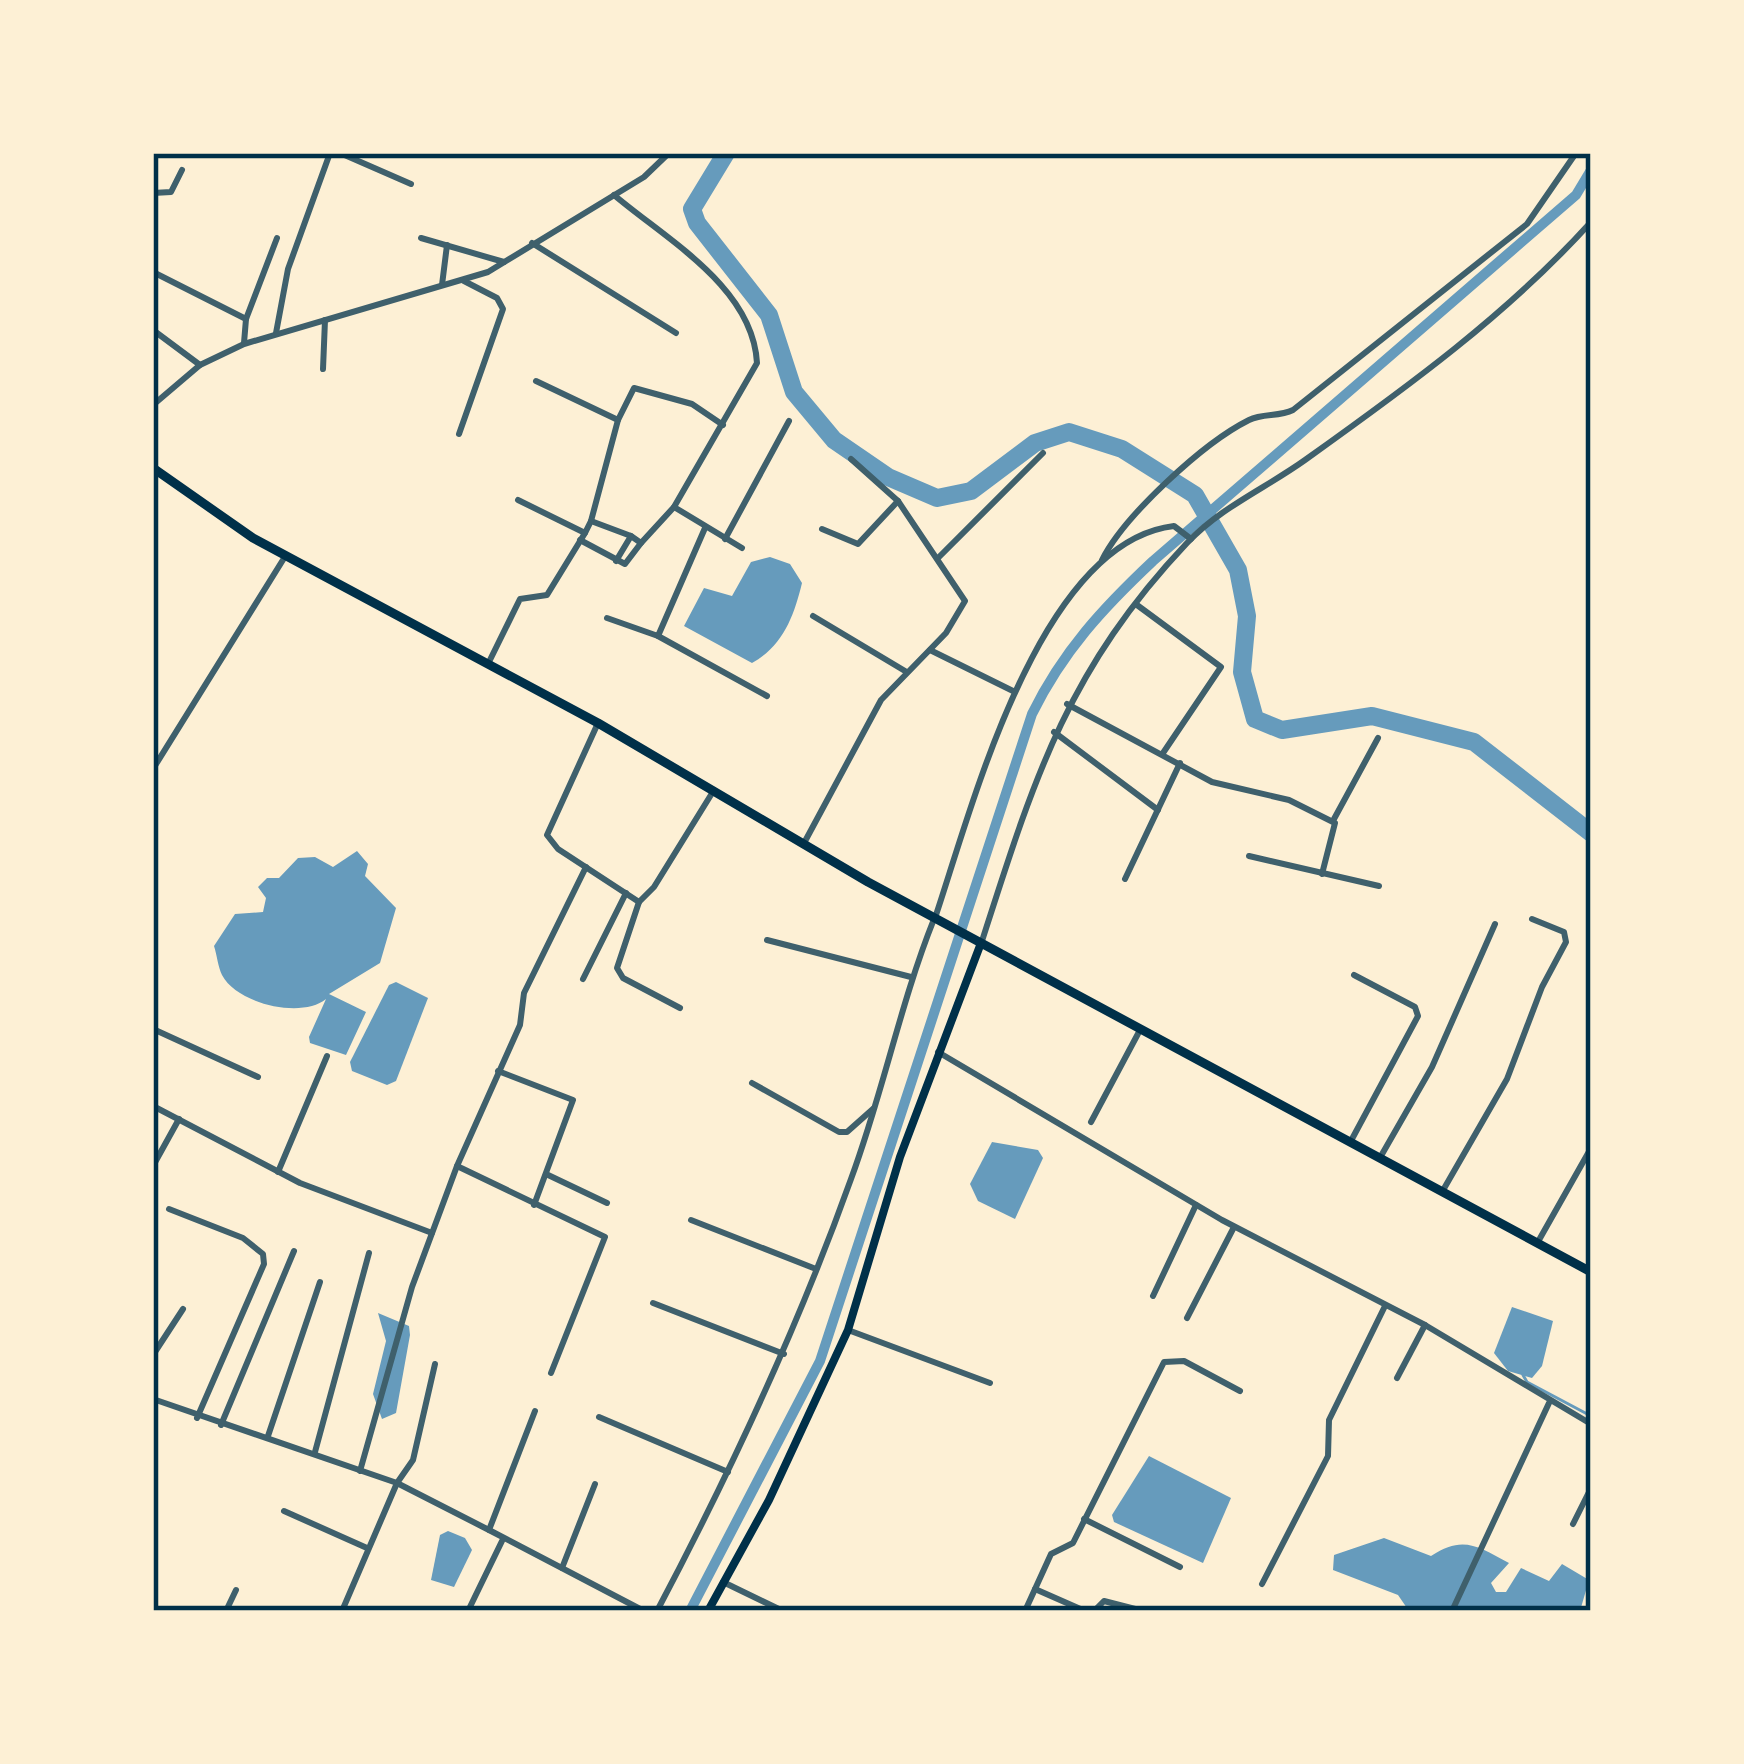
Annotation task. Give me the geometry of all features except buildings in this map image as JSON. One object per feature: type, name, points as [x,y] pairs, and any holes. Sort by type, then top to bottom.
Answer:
[{"type":"main road","points":[[153,468],[286,555],[598,723],[803,845],[1140,1029],[1352,1138],[1591,1272]]},
{"type":"main road","points":[[709,1611],[769,1500],[848,1330],[977,938]]},
{"type":"street","points":[[276,335],[288,269],[329,153]]},
{"type":"street","points":[[340,153],[411,184]]},
{"type":"street","points":[[153,405],[200,365],[244,344],[463,280],[505,262],[614,195],[669,153]]},
{"type":"street","points":[[657,1611],[784,1354],[874,1108],[911,977],[1012,691],[1068,600],[1102,560],[1123,522],[1237,427],[1293,410],[1446,291],[1527,224],[1576,153]]},
{"type":"street","points":[[153,193],[171,192],[182,170]]},
{"type":"street","points":[[518,500],[616,561],[630,562],[674,507],[758,363],[756,341],[721,281],[614,195]]},
{"type":"street","points":[[977,938],[1066,704],[1190,537],[1415,381],[1558,258],[1591,222]]},
{"type":"street","points":[[244,344],[246,319],[277,238]]},
{"type":"street","points":[[422,238],[505,262]]},
{"type":"street","points":[[532,243],[676,333]]},
{"type":"street","points":[[442,285],[447,245]]},
{"type":"street","points":[[153,272],[246,319]]},
{"type":"street","points":[[459,434],[503,309],[497,298],[463,280]]},
{"type":"street","points":[[323,369],[325,320]]},
{"type":"street","points":[[153,330],[200,365]]},
{"type":"street","points":[[536,381],[618,419]]},
{"type":"street","points":[[488,664],[520,599],[547,595],[591,521],[627,394],[639,387],[692,404],[723,424]]},
{"type":"street","points":[[725,539],[789,421]]},
{"type":"street","points":[[938,558],[1043,453]]},
{"type":"street","points":[[803,845],[881,700],[961,614],[965,601],[898,501],[851,459]]},
{"type":"street","points":[[822,529],[858,544],[898,501]]},
{"type":"street","points":[[674,507],[742,548]]},
{"type":"street","points":[[591,521],[641,543]]},
{"type":"street","points":[[1102,560],[1162,527],[1180,527],[1190,537]]},
{"type":"street","points":[[658,636],[705,528]]},
{"type":"street","points":[[616,561],[632,536]]},
{"type":"street","points":[[153,769],[286,555]]},
{"type":"street","points":[[1137,605],[1221,667],[1163,753]]},
{"type":"street","points":[[813,616],[905,670]]},
{"type":"street","points":[[607,618],[658,636],[767,696]]},
{"type":"street","points":[[929,650],[1012,691]]},
{"type":"street","points":[[1066,704],[1212,782],[1289,800],[1333,820]]},
{"type":"street","points":[[598,723],[547,835],[639,902]]},
{"type":"street","points":[[1054,732],[1158,810]]},
{"type":"street","points":[[1322,874],[1333,820],[1378,738]]},
{"type":"street","points":[[1125,879],[1181,762]]},
{"type":"street","points":[[680,1008],[618,974],[639,902],[654,887],[714,790]]},
{"type":"street","points":[[1249,856],[1379,886]]},
{"type":"street","points":[[360,1472],[457,1166],[520,1025],[524,993],[586,867]]},
{"type":"street","points":[[583,980],[626,893]]},
{"type":"street","points":[[1442,1192],[1507,1079],[1567,938],[1532,919]]},
{"type":"street","points":[[1381,1156],[1432,1067],[1495,924]]},
{"type":"street","points":[[767,940],[911,977]]},
{"type":"street","points":[[1352,1138],[1418,1016],[1415,1006],[1354,975]]},
{"type":"street","points":[[153,1029],[258,1077]]},
{"type":"street","points":[[1091,1122],[1140,1029]]},
{"type":"street","points":[[938,1052],[1234,1227],[1425,1325],[1591,1424]]},
{"type":"street","points":[[278,1172],[327,1056]]},
{"type":"street","points":[[498,1071],[573,1100],[534,1204]]},
{"type":"street","points":[[752,1084],[839,1132],[847,1132],[874,1108]]},
{"type":"street","points":[[153,1106],[278,1172],[432,1233]]},
{"type":"street","points":[[153,1166],[179,1119]]},
{"type":"street","points":[[1539,1240],[1591,1148]]},
{"type":"street","points":[[457,1166],[606,1240],[551,1373]]},
{"type":"street","points":[[546,1174],[607,1203]]},
{"type":"street","points":[[1153,1296],[1196,1205]]},
{"type":"street","points":[[170,1209],[243,1238],[263,1254],[264,1264],[197,1418]]},
{"type":"street","points":[[691,1220],[818,1269]]},
{"type":"street","points":[[1187,1318],[1234,1227]]},
{"type":"street","points":[[220,1426],[294,1252]]},
{"type":"street","points":[[315,1452],[369,1253]]},
{"type":"street","points":[[268,1436],[320,1282]]},
{"type":"street","points":[[653,1303],[784,1354]]},
{"type":"street","points":[[1262,1584],[1328,1456],[1329,1420],[1385,1306]]},
{"type":"street","points":[[153,1355],[183,1309]]},
{"type":"street","points":[[1397,1378],[1425,1325]]},
{"type":"street","points":[[848,1330],[989,1383]]},
{"type":"street","points":[[1025,1611],[1051,1554],[1069,1550],[1164,1362],[1184,1361],[1240,1391]]},
{"type":"street","points":[[342,1611],[397,1483],[412,1460],[435,1364]]},
{"type":"street","points":[[153,1399],[220,1426],[268,1436],[397,1483],[644,1611]]},
{"type":"street","points":[[1452,1611],[1549,1403]]},
{"type":"street","points":[[489,1529],[536,1411]]},
{"type":"street","points":[[599,1417],[728,1472]]},
{"type":"street","points":[[562,1568],[595,1484]]},
{"type":"street","points":[[1573,1524],[1591,1488]]},
{"type":"street","points":[[284,1511],[367,1548]]},
{"type":"street","points":[[1084,1519],[1180,1567]]},
{"type":"street","points":[[468,1611],[502,1540]]},
{"type":"street","points":[[723,1582],[783,1611]]},
{"type":"street","points":[[1035,1589],[1085,1611]]},
{"type":"street","points":[[226,1611],[236,1590]]},
{"type":"street","points":[[1094,1611],[1104,1600],[1143,1611]]},
{"type":"water","points":[[770,557],[790,564],[802,583],[786,629],[763,656],[752,663],[684,626],[704,588],[732,596],[751,562]]},
{"type":"water","points":[[357,851],[368,864],[365,876],[396,908],[380,963],[329,994],[366,1012],[346,1055],[310,1043],[326,999],[302,1008],[255,1001],[222,975],[214,946],[235,914],[263,912],[266,898],[258,887],[267,878],[279,878],[298,858],[315,857],[333,867]]},
{"type":"water","points":[[396,982],[428,998],[396,1081],[387,1085],[352,1071],[350,1062],[389,985]]},
{"type":"water","points":[[992,1142],[1038,1150],[1043,1158],[1015,1219],[978,1201],[970,1184]]},
{"type":"water","points":[[1512,1307],[1553,1321],[1542,1366],[1532,1378],[1508,1371],[1494,1353]]},
{"type":"water","points":[[378,1313],[409,1326],[410,1335],[396,1413],[382,1419],[373,1394],[386,1341]]},
{"type":"water","points":[[1149,1456],[1231,1498],[1203,1563],[1114,1522],[1112,1515]]},
{"type":"water","points":[[448,1531],[465,1538],[472,1550],[454,1587],[431,1580],[440,1535]]},
{"type":"water","points":[[1384,1538],[1431,1556],[1461,1545],[1488,1552],[1509,1563],[1491,1583],[1496,1592],[1506,1592],[1521,1568],[1549,1581],[1562,1564],[1589,1580],[1580,1611],[1409,1611],[1398,1595],[1333,1570],[1334,1555]]},
{"type":"waterway","points":[[726,153],[692,209],[697,223],[769,315],[794,392],[834,440],[888,477],[937,498],[971,491],[1035,443],[1069,432],[1122,449],[1195,495],[1238,570],[1247,616],[1242,672],[1255,719],[1282,730],[1372,716],[1474,742],[1591,833]]},
{"type":"waterway","points":[[690,1611],[820,1361],[1032,714],[1057,670],[1101,613],[1153,561],[1576,195],[1591,170]]},
{"type":"waterway","points":[[1523,1375],[1527,1382],[1591,1416]]}]
